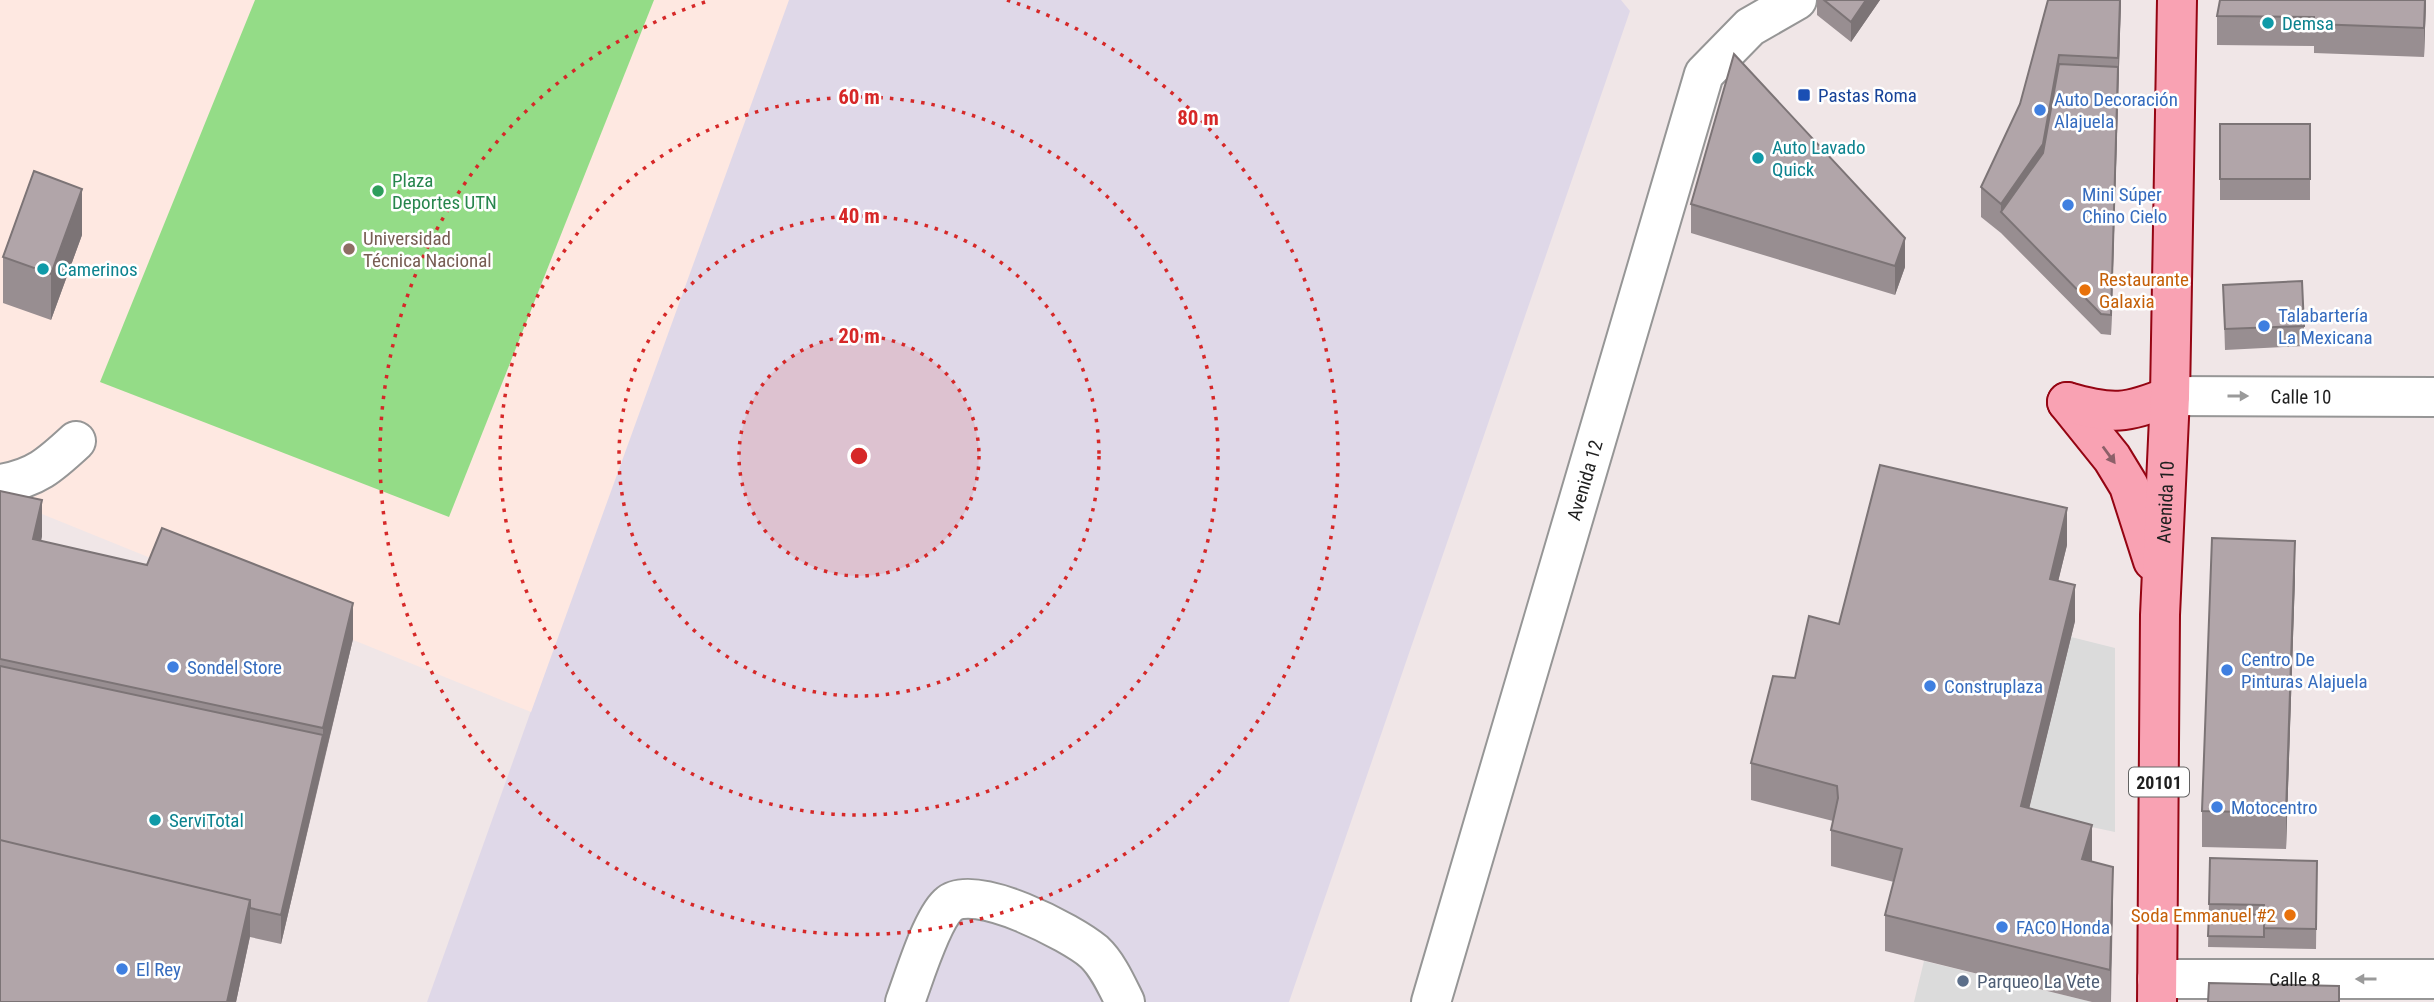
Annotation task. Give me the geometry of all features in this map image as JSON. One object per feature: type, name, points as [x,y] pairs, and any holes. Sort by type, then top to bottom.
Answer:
[{"type":"main road","name":"Avenida 10","points":[[2157,990],[2161,585],[2170,396],[2177,0]]},
{"type":"main road","points":[[2161,585],[2129,486],[2112,458],[2067,402],[2091,409],[2120,412],[2140,408],[2170,396]]},
{"type":"street","name":"Avenida 12","points":[[1431,1002],[1704,74],[1751,27],[1797,0]]},
{"type":"street","name":"Calle 10","points":[[2170,396],[2434,397]]},
{"type":"street","points":[[0,484],[22,480],[51,464],[76,441]]},
{"type":"street","points":[[905,1002],[938,919],[949,903],[963,898],[992,902],[1048,923],[1076,939],[1096,953],[1125,1002]]},
{"type":"street","name":"Calle 8","points":[[2157,990],[2434,979]]},
{"type":"shaded area","name":"Universidad Técnica Nacional","points":[[0,0],[789,0],[531,712],[0,497]]},
{"type":"shaded area","points":[[785,0],[1621,0],[1630,11],[1289,1002],[427,1002]]},
{"type":"shaded area","points":[[2071,637],[2115,648],[2115,832],[2068,822],[2021,842]]},
{"type":"shaded area","name":"Parqueo La Vete","points":[[1924,961],[2092,1002],[1914,1002]]},
{"type":"green space","name":"Plaza Deportes UTN","points":[[255,0],[654,0],[449,517],[100,382]]},
{"type":"building","points":[[1824,0],[1866,0],[1851,22]]},
{"type":"building","name":"Auto Decoración Alajuela","points":[[2048,0],[2120,0],[2118,58],[2059,55],[2043,144],[2001,204],[1981,187],[2020,104]]},
{"type":"building","points":[[2220,0],[2425,0],[2424,28],[2314,24],[2314,17],[2217,16]]},
{"type":"building","name":"Auto Lavado Quick","points":[[1734,54],[1905,238],[1895,266],[1691,204]]},
{"type":"building","points":[[2059,64],[2118,67],[2111,315],[2101,314],[2001,212],[2043,153]]},
{"type":"building","points":[[2220,124],[2310,124],[2310,179],[2220,179]]},
{"type":"building","points":[[34,171],[82,189],[51,274],[3,257]]},
{"type":"building","points":[[2302,281],[2304,326],[2225,329],[2223,285]]},
{"type":"building","name":"Construplaza","points":[[1880,465],[2067,508],[2050,579],[2075,585],[2021,806],[2092,825],[2082,859],[2113,867],[2110,970],[1885,915],[1902,849],[1831,830],[1838,798],[1837,786],[1751,763],[1773,676],[1795,678],[1809,616],[1839,624]]},
{"type":"building","name":"Sondel Store","points":[[0,491],[42,500],[33,539],[147,565],[162,528],[353,603],[323,728],[0,659]]},
{"type":"building","points":[[2212,538],[2295,541],[2286,813],[2202,811]]},
{"type":"building","name":"ServiTotal","points":[[0,666],[323,735],[281,915],[250,908],[250,900],[0,840]]},
{"type":"building","name":"El Rey","points":[[0,840],[250,900],[227,1002],[0,1002]]},
{"type":"building","points":[[2210,858],[2317,861],[2316,929],[2264,928],[2264,905],[2209,904]]},
{"type":"building","points":[[2209,913],[2264,915],[2264,937],[2208,936]]},
{"type":"building","points":[[2209,983],[2339,986],[2339,1002],[2208,1002]]},
{"type":"place","name":"Demsa","points":[[2268,23]]},
{"type":"place","name":"Pastas Roma","points":[[1804,95]]},
{"type":"place","name":"Auto Decoración Alajuela","points":[[2040,110]]},
{"type":"place","name":"Auto Lavado Quick","points":[[1758,158]]},
{"type":"place","name":"Plaza Deportes UTN","points":[[378,191]]},
{"type":"place","name":"Mini Súper Chino Cielo","points":[[2068,205]]},
{"type":"place","name":"Universidad Técnica Nacional","points":[[349,249]]},
{"type":"place","name":"Camerinos","points":[[43,269]]},
{"type":"place","name":"Restaurante Galaxia","points":[[2085,290]]},
{"type":"place","name":"Talabartería La Mexicana","points":[[2264,326]]},
{"type":"place","name":"Sondel Store","points":[[173,667]]},
{"type":"place","name":"Centro De Pinturas Alajuela","points":[[2227,670]]},
{"type":"place","name":"Construplaza","points":[[1930,686]]},
{"type":"place","name":"Motocentro","points":[[2217,807]]},
{"type":"place","name":"ServiTotal","points":[[155,820]]},
{"type":"place","name":"Soda Emmanuel #2","points":[[2290,915]]},
{"type":"place","name":"FACO Honda","points":[[2002,927]]},
{"type":"place","name":"El Rey","points":[[122,969]]},
{"type":"place","name":"Parqueo La Vete","points":[[1963,981]]}]
